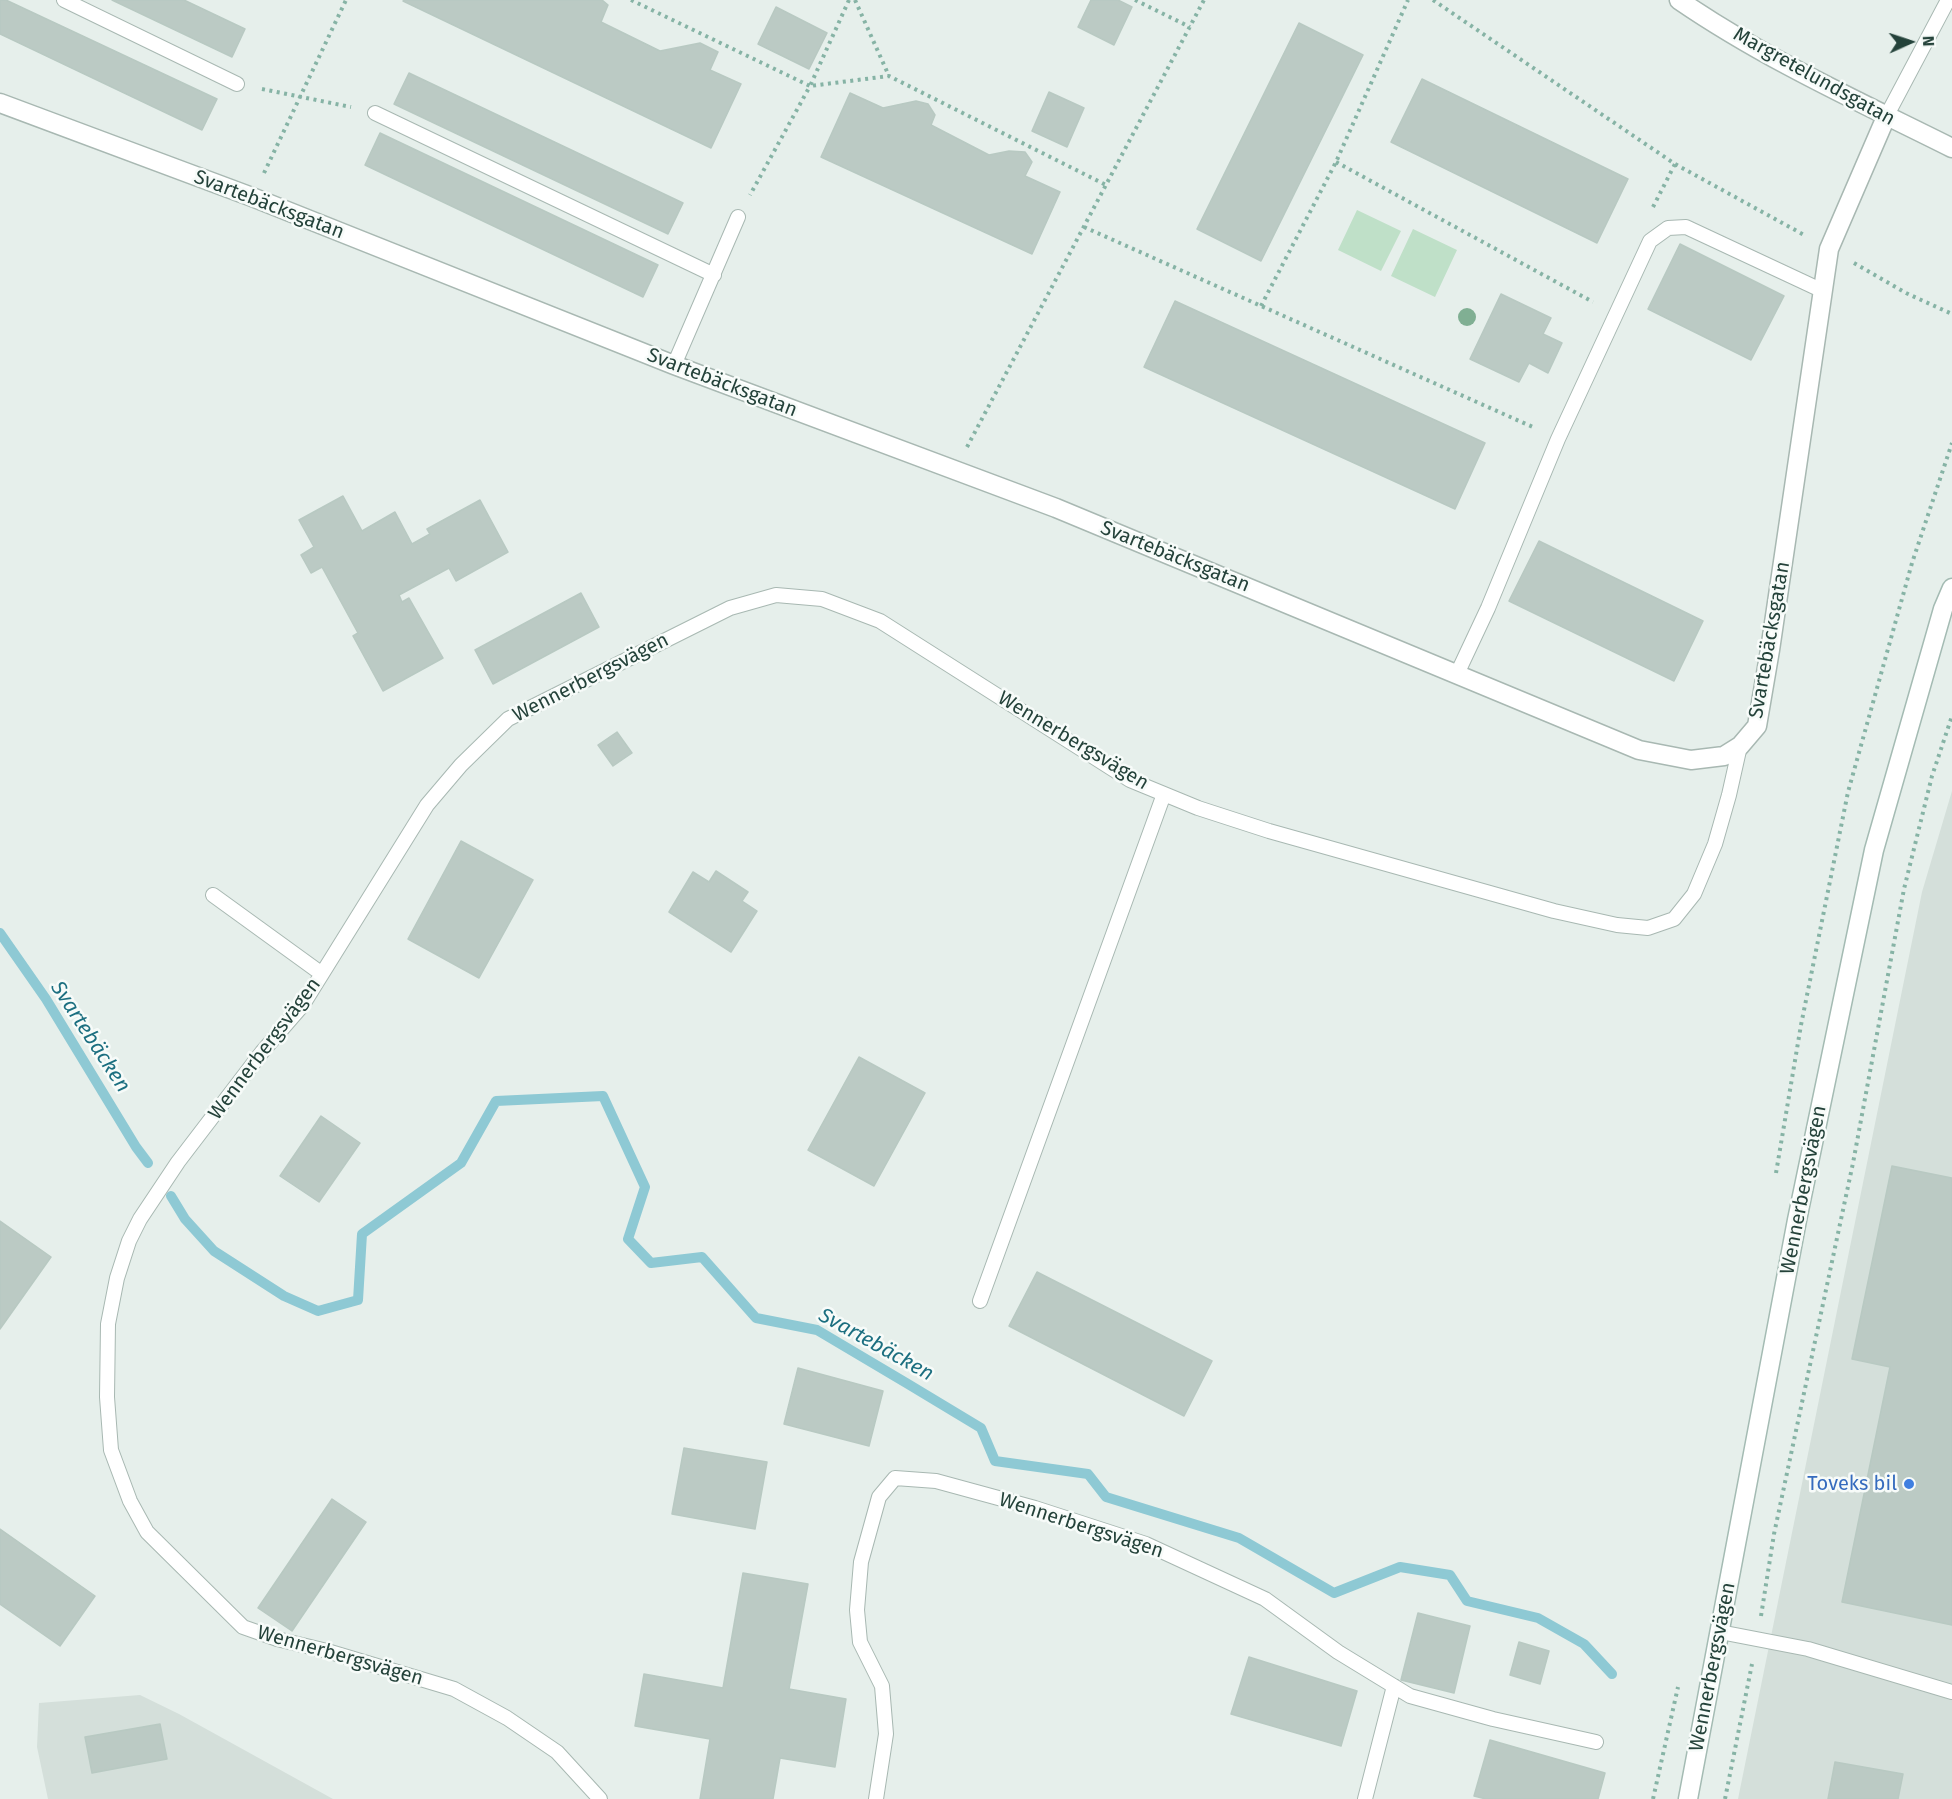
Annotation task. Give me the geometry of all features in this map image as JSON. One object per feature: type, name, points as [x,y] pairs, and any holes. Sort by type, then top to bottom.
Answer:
[{"type":"street","name":"Margretelundsgatan","points":[[1679,0],[1795,69],[1886,117],[1952,148]]},
{"type":"street","name":"Svartebäcksgatan","points":[[0,103],[252,197],[674,365],[1056,508],[1639,750],[1691,760],[1724,756],[1740,746],[1757,726],[1829,249],[1886,117]]},
{"type":"street","name":"Wennerbergsvägen","points":[[1688,1799],[1797,1220],[1874,850],[1943,609],[1952,588]]},
{"type":"lane","points":[[64,0],[237,84]]},
{"type":"lane","points":[[1886,117],[1948,0]]},
{"type":"lane","points":[[375,113],[714,275]]},
{"type":"lane","points":[[674,365],[738,217]]},
{"type":"lane","points":[[1457,674],[1488,608],[1558,439],[1650,241],[1668,228],[1686,227],[1823,291]]},
{"type":"lane","name":"Wennerbergsvägen","points":[[600,1799],[557,1752],[507,1719],[454,1689],[243,1627],[147,1532],[130,1501],[111,1450],[107,1397],[108,1324],[117,1278],[129,1241],[154,1195],[178,1162],[262,1052],[302,1006],[427,805],[461,765],[508,719],[730,608],[776,595],[822,599],[880,621],[1131,780],[1198,808],[1269,831],[1554,911],[1617,925],[1648,928],[1674,919],[1694,894],[1715,844],[1740,746]]},
{"type":"lane","name":"Wennerbergsvägen","points":[[980,1301],[1164,794]]},
{"type":"lane","points":[[213,895],[322,974]]},
{"type":"lane","name":"Wennerbergsvägen","points":[[876,1799],[886,1734],[882,1686],[860,1642],[857,1610],[861,1562],[879,1497],[895,1478],[936,1481],[1035,1508],[1146,1544],[1265,1599],[1338,1652],[1410,1696],[1493,1719],[1596,1742]]},
{"type":"lane","points":[[1720,1632],[1808,1649],[1952,1692]]},
{"type":"lane","points":[[1365,1799],[1394,1686]]},
{"type":"path","points":[[252,197],[346,0]]},
{"type":"path","points":[[631,0],[810,86],[889,76],[1106,185]]},
{"type":"path","points":[[738,217],[810,86],[849,0]]},
{"type":"path","points":[[855,0],[889,76]]},
{"type":"path","points":[[1135,0],[1190,27]]},
{"type":"path","points":[[954,470],[1204,0]]},
{"type":"path","points":[[1261,306],[1336,162],[1408,0]]},
{"type":"path","points":[[1433,0],[1675,164],[1906,292],[1952,314]]},
{"type":"path","points":[[237,84],[375,113]]},
{"type":"path","points":[[1336,162],[1616,314]]},
{"type":"path","points":[[1084,227],[1558,439]]},
{"type":"path","points":[[1725,1799],[1757,1640],[1774,1534],[1853,1163],[1904,889],[1932,776],[1952,716]]},
{"type":"shaded area","points":[[1952,791],[1952,1799],[1738,1799],[1922,892]]},
{"type":"shaded area","points":[[140,1695],[333,1799],[48,1799],[37,1747],[39,1703]]},
{"type":"green space","points":[[1357,210],[1401,231],[1381,271],[1338,250]]},
{"type":"green space","points":[[1413,229],[1457,250],[1435,297],[1391,276]]},
{"type":"building","points":[[0,0],[6,0],[217,99],[202,130],[0,34]]},
{"type":"building","points":[[112,0],[184,0],[245,29],[232,57]]},
{"type":"building","points":[[404,0],[602,0],[608,5],[601,22],[660,51],[700,43],[718,52],[710,70],[741,84],[711,148]]},
{"type":"building","points":[[1091,0],[1118,0],[1132,7],[1114,45],[1078,27]]},
{"type":"building","points":[[776,7],[827,33],[809,69],[758,44]]},
{"type":"building","points":[[1299,23],[1363,55],[1261,261],[1197,229]]},
{"type":"building","points":[[409,73],[683,203],[668,234],[394,104]]},
{"type":"building","points":[[1422,79],[1628,179],[1597,243],[1391,142]]},
{"type":"building","points":[[1049,92],[1084,108],[1067,147],[1032,131]]},
{"type":"building","points":[[850,93],[883,108],[916,101],[928,104],[935,115],[931,125],[989,155],[1009,151],[1025,152],[1032,162],[1025,176],[1060,192],[1032,254],[821,157]]},
{"type":"building","points":[[380,133],[658,265],[643,297],[365,165]]},
{"type":"building","points":[[1680,244],[1784,296],[1751,360],[1648,309]]},
{"type":"building","points":[[1501,294],[1551,318],[1543,334],[1562,343],[1548,373],[1529,363],[1519,382],[1470,359]]},
{"type":"building","points":[[1175,301],[1485,443],[1455,509],[1144,367]]},
{"type":"building","points":[[343,496],[362,531],[395,512],[412,544],[430,534],[427,529],[480,500],[508,552],[456,581],[449,568],[399,595],[402,602],[409,598],[443,658],[383,691],[353,636],[358,633],[322,567],[311,573],[301,555],[314,547],[299,520]]},
{"type":"building","points":[[1539,541],[1703,621],[1674,681],[1509,601]]},
{"type":"building","points":[[581,593],[599,627],[493,684],[475,650]]},
{"type":"building","points":[[617,732],[632,753],[613,766],[598,745]]},
{"type":"building","points":[[461,841],[533,880],[479,978],[408,939]]},
{"type":"building","points":[[716,871],[748,892],[742,901],[757,911],[731,952],[669,912],[693,872],[709,882]]},
{"type":"building","points":[[859,1057],[925,1093],[874,1186],[808,1150]]},
{"type":"building","points":[[321,1116],[360,1143],[319,1202],[280,1176]]},
{"type":"building","name":"Toveks bil","points":[[1892,1166],[1952,1178],[1952,1625],[1842,1602],[1890,1367],[1852,1359]]},
{"type":"building","points":[[0,1221],[51,1257],[0,1329]]},
{"type":"building","points":[[1037,1272],[1212,1361],[1184,1416],[1009,1326]]},
{"type":"building","points":[[798,1368],[883,1391],[869,1446],[784,1424]]},
{"type":"building","points":[[684,1448],[767,1462],[755,1529],[672,1514]]},
{"type":"building","points":[[332,1499],[366,1522],[292,1631],[258,1608]]},
{"type":"building","points":[[0,1529],[95,1596],[60,1646],[0,1604]]},
{"type":"building","points":[[743,1573],[808,1584],[789,1689],[846,1699],[835,1767],[780,1758],[773,1799],[700,1799],[710,1739],[635,1726],[644,1674],[723,1688]]},
{"type":"building","points":[[1418,1613],[1470,1626],[1454,1693],[1401,1680]]},
{"type":"building","points":[[1519,1642],[1549,1651],[1540,1684],[1510,1675]]},
{"type":"building","points":[[1249,1657],[1357,1691],[1341,1746],[1231,1714]]},
{"type":"building","points":[[160,1724],[167,1759],[92,1773],[85,1737]]},
{"type":"building","points":[[1490,1740],[1605,1773],[1598,1799],[1486,1799],[1474,1796]]},
{"type":"building","points":[[1835,1762],[1903,1774],[1898,1799],[1828,1799]]},
{"type":"waterway","name":"Svartebäcken","points":[[0,933],[46,999],[148,1163]]},
{"type":"waterway","name":"Svartebäcken","points":[[171,1196],[185,1219],[214,1251],[284,1296],[318,1311],[358,1300],[362,1234],[461,1163],[496,1101],[603,1096],[645,1187],[628,1239],[651,1263],[702,1257],[756,1318],[817,1330],[908,1384],[981,1428],[995,1461],[1088,1474],[1106,1497],[1239,1538],[1334,1593],[1400,1567],[1450,1575],[1467,1601],[1538,1618],[1584,1644],[1612,1674]]},
{"type":"place","name":"Toveks bil","points":[[1909,1484]]}]
